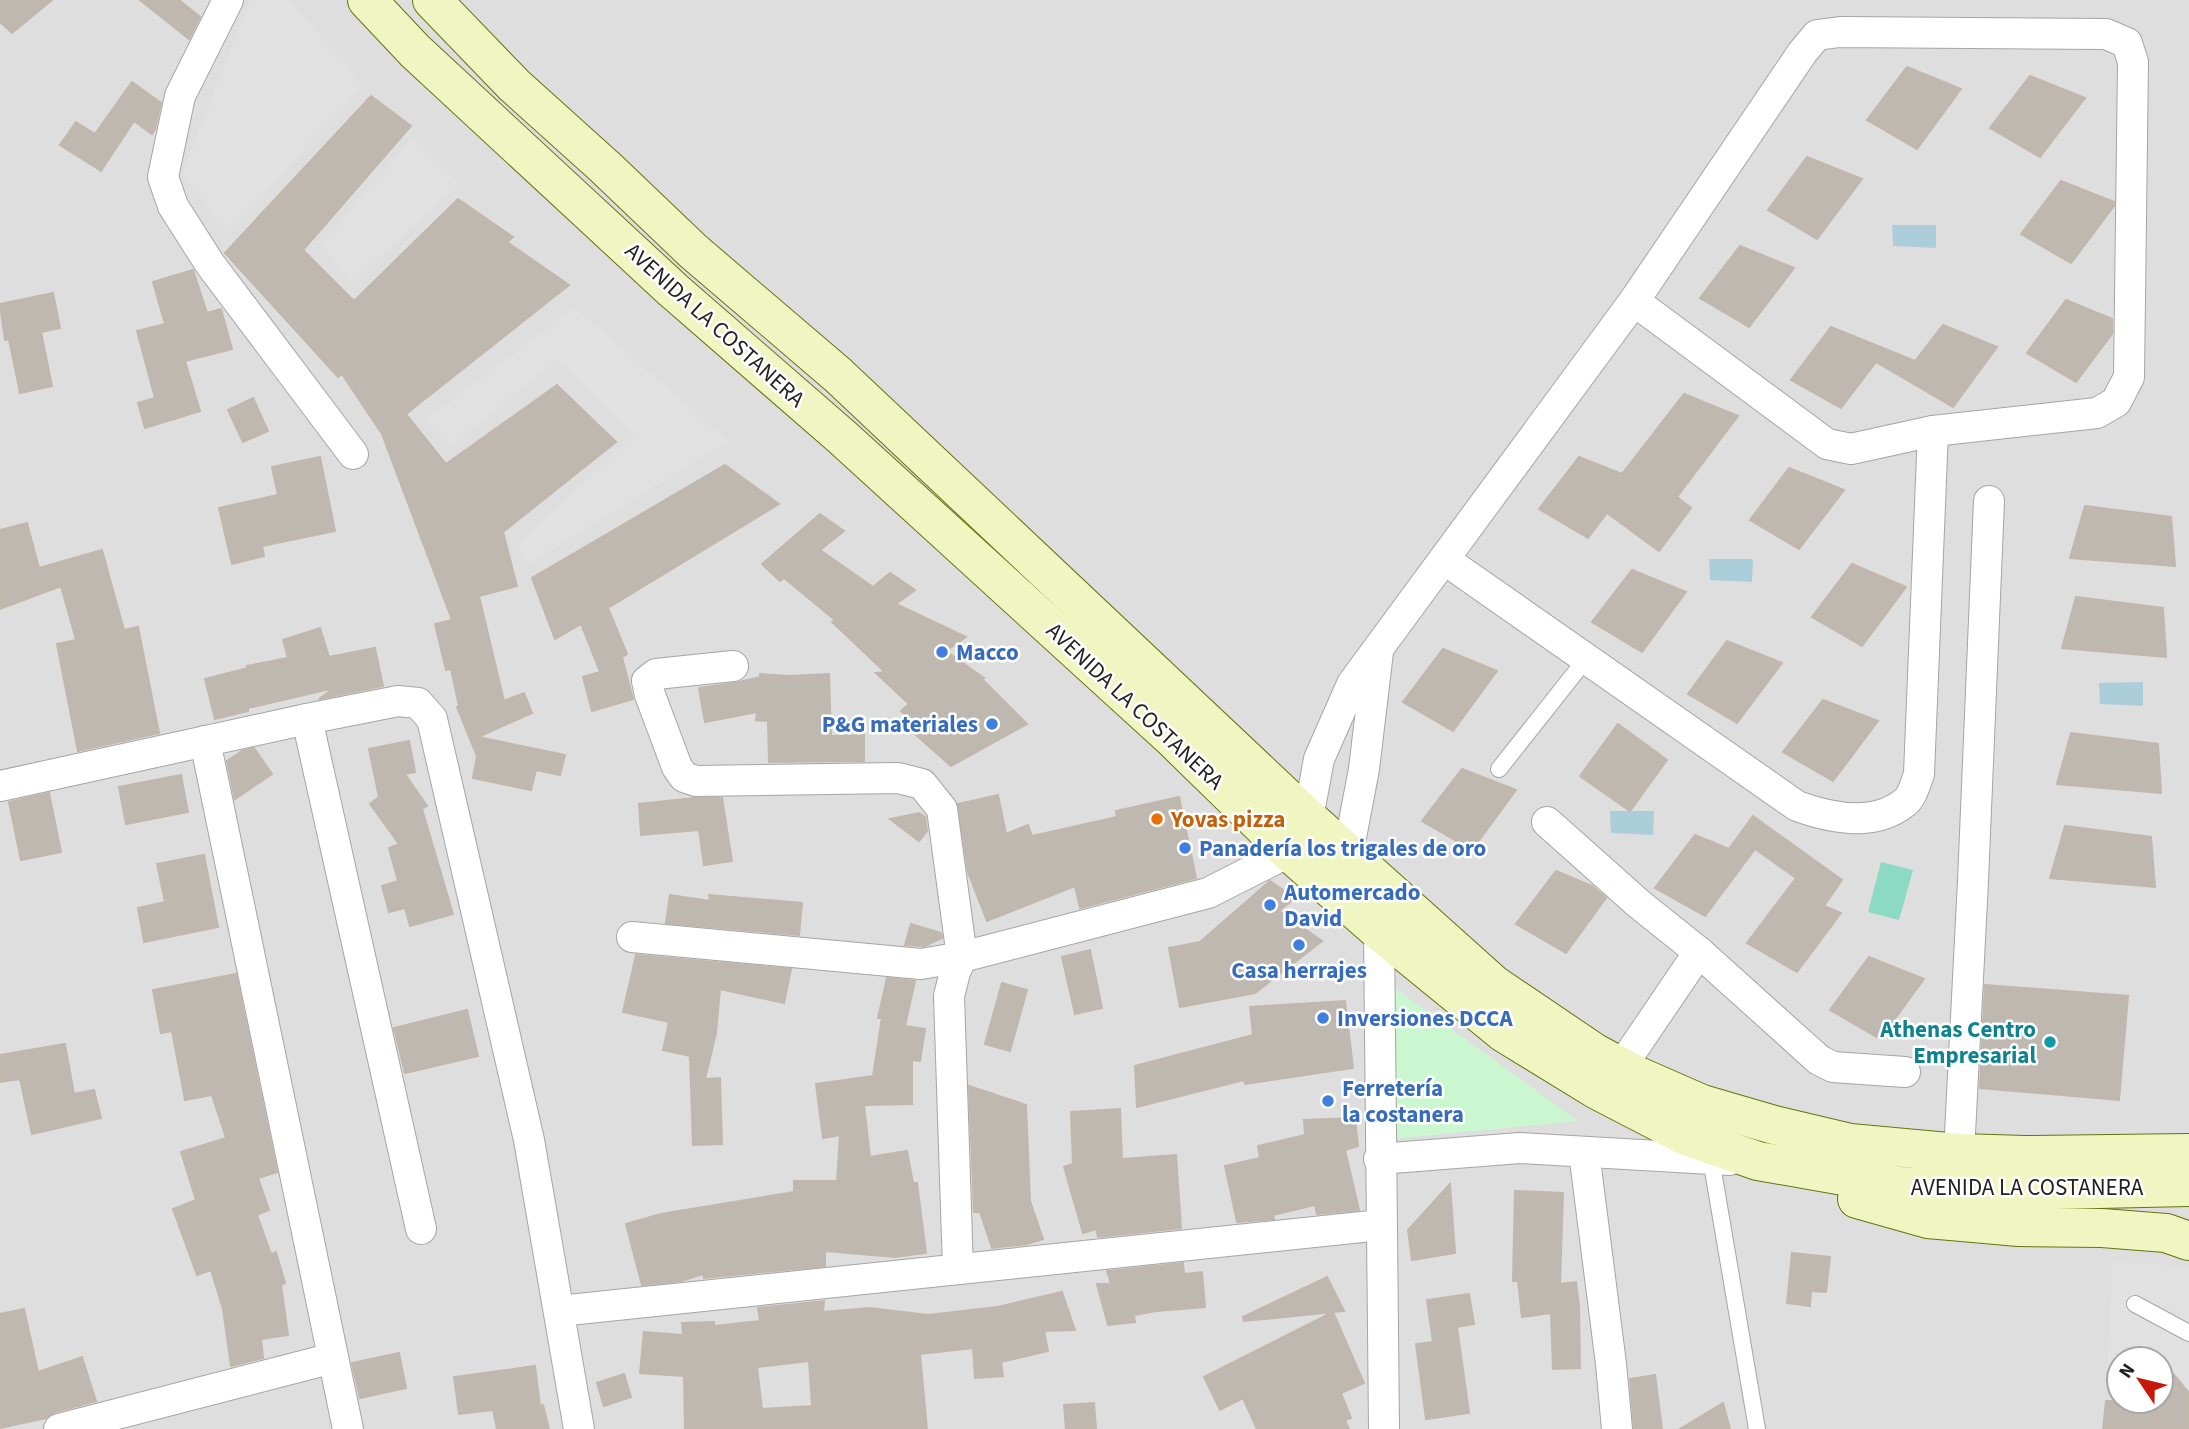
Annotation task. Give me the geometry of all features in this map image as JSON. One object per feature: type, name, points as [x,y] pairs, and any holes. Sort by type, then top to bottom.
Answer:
[{"type":"street","points":[[228,0],[180,96],[163,177],[173,205],[210,264],[353,454]]},
{"type":"street","name":"AVENIDA LA COSTANERA","points":[[367,0],[415,51],[673,290],[853,446],[1161,728],[1289,852],[1379,931],[1504,1033],[1549,1062],[1686,1136],[1768,1163],[1900,1186],[2005,1191],[2189,1187]]},
{"type":"street","name":"AVENIDA LA COSTANERA","points":[[432,0],[514,85],[693,251],[838,375],[1308,818],[1493,984],[1595,1053],[1702,1104],[1850,1143],[1959,1153],[2025,1155],[2189,1153]]},
{"type":"street","points":[[632,937],[921,964],[962,957],[1208,893],[1289,852],[1308,818],[1319,759],[1352,684],[1634,301],[1802,52],[1817,35],[1840,32],[2106,34],[2127,43],[2133,62],[2129,377],[2116,402],[2097,413],[1933,431],[1851,449],[1827,444],[1634,301]]},
{"type":"street","points":[[1445,560],[1797,806],[1823,816],[1855,819],[1882,814],[1906,802],[1919,774],[1933,431]]},
{"type":"street","points":[[1959,1153],[1989,501]]},
{"type":"street","points":[[1348,853],[1364,769],[1380,645]]},
{"type":"street","points":[[733,666],[656,674],[647,681],[673,755],[684,777],[696,781],[898,778],[922,784],[942,809],[962,957],[949,996],[958,1269]]},
{"type":"street","points":[[0,786],[307,719],[398,701],[418,703],[432,719],[529,1140],[579,1429]]},
{"type":"street","points":[[307,719],[421,1229]]},
{"type":"street","points":[[205,741],[348,1429]]},
{"type":"street","points":[[1547,822],[1639,904],[1699,952],[1819,1060],[1833,1068],[1905,1072]]},
{"type":"street","points":[[1379,931],[1384,1429]]},
{"type":"street","points":[[1621,1067],[1699,952]]},
{"type":"street","points":[[1380,1159],[1520,1148],[1768,1163],[1852,1198],[1928,1219],[2019,1227],[2102,1228],[2166,1233],[2189,1241]]},
{"type":"street","points":[[1584,1153],[1617,1429]]},
{"type":"street","points":[[559,1311],[1381,1226]]},
{"type":"street","points":[[59,1429],[333,1358]]},
{"type":"lane","points":[[1499,769],[1586,659]]},
{"type":"lane","points":[[1711,1159],[1757,1429]]},
{"type":"lane","points":[[2135,1304],[2189,1333]]},
{"type":"shaded area","points":[[0,0],[2189,0],[2189,1429],[0,1429]]},
{"type":"shaded area","points":[[251,0],[288,0],[336,51],[362,86],[228,234],[182,173]]},
{"type":"shaded area","points":[[413,137],[460,183],[353,283],[320,245]]},
{"type":"shaded area","points":[[575,307],[729,441],[527,565],[517,546],[634,434],[557,359],[450,448],[425,420]]},
{"type":"shaded area","points":[[2112,1261],[2189,1267],[2189,1393],[2175,1376],[2175,1345],[2109,1345]]},
{"type":"green space","points":[[1881,862],[1913,870],[1899,920],[1868,912]]},
{"type":"green space","points":[[1388,983],[1578,1121],[1392,1139]]},
{"type":"water","points":[[1892,225],[1936,225],[1936,248],[1893,246]]},
{"type":"water","points":[[1709,559],[1753,559],[1752,582],[1710,580]]},
{"type":"water","points":[[2143,682],[2143,706],[2100,704],[2099,683]]},
{"type":"water","points":[[1610,811],[1654,811],[1653,835],[1611,833]]},
{"type":"building","points":[[0,0],[52,0],[12,33],[0,22]]},
{"type":"building","points":[[140,0],[179,0],[200,17],[189,39]]},
{"type":"building","points":[[1907,67],[1961,89],[1917,149],[1867,120]]},
{"type":"building","points":[[2030,76],[2085,98],[2040,157],[1990,128]]},
{"type":"building","points":[[132,82],[161,103],[152,134],[134,121],[101,171],[60,145],[76,122],[95,134]]},
{"type":"building","points":[[371,96],[411,126],[303,250],[354,301],[458,199],[513,237],[507,242],[569,285],[406,414],[446,464],[557,385],[616,442],[503,532],[517,586],[479,596],[504,701],[524,693],[532,713],[478,737],[565,755],[560,775],[536,770],[531,790],[473,778],[477,756],[457,707],[459,706],[451,669],[446,670],[435,624],[452,620],[382,434],[342,374],[338,377],[225,253]]},
{"type":"building","points":[[1807,157],[1862,179],[1817,239],[1768,210]]},
{"type":"building","points":[[2061,181],[2114,202],[2114,206],[2071,263],[2021,234]]},
{"type":"building","points":[[1740,246],[1794,268],[1749,327],[1700,298]]},
{"type":"building","points":[[193,270],[207,313],[221,309],[232,349],[185,361],[200,411],[145,428],[138,403],[155,398],[137,331],[165,324],[153,282]]},
{"type":"building","points":[[53,293],[60,328],[41,332],[52,386],[20,393],[9,339],[5,340],[0,304]]},
{"type":"building","points":[[2066,300],[2112,319],[2112,334],[2076,382],[2027,353]]},
{"type":"building","points":[[1943,325],[1997,347],[1953,407],[1876,362],[1841,408],[1791,380],[1831,327],[1915,361]]},
{"type":"building","points":[[1684,394],[1738,416],[1677,497],[1691,508],[1659,551],[1607,513],[1588,538],[1539,509],[1579,457],[1622,474]]},
{"type":"building","points":[[253,398],[268,431],[243,442],[228,410]]},
{"type":"building","points":[[320,457],[335,531],[262,546],[264,556],[232,564],[219,508],[278,495],[272,467]]},
{"type":"building","points":[[725,465],[779,504],[608,608],[627,654],[622,657],[633,699],[592,711],[583,677],[600,672],[581,624],[555,639],[532,578]]},
{"type":"building","points":[[1789,468],[1844,490],[1799,549],[1750,520]]},
{"type":"building","points":[[2085,506],[2171,517],[2175,566],[2070,558]]},
{"type":"building","points":[[820,514],[844,531],[820,550],[873,587],[890,573],[915,590],[896,604],[966,637],[946,651],[984,678],[982,679],[1027,724],[951,766],[916,735],[926,734],[901,711],[909,704],[876,673],[885,672],[832,622],[835,620],[784,578],[780,581],[762,564]]},
{"type":"building","points":[[27,523],[39,568],[102,550],[124,630],[138,627],[159,733],[78,751],[57,644],[76,640],[61,586],[0,609],[0,530]]},
{"type":"building","points":[[1852,564],[1906,587],[1862,646],[1812,617]]},
{"type":"building","points":[[1632,570],[1686,592],[1642,652],[1592,622]]},
{"type":"building","points":[[2076,597],[2163,608],[2166,657],[2062,648]]},
{"type":"building","points":[[320,628],[329,657],[375,648],[383,686],[319,699],[334,688],[248,708],[248,711],[215,719],[205,679],[248,668],[247,666],[288,658],[283,640]]},
{"type":"building","points":[[1727,641],[1782,663],[1737,723],[1688,694]]},
{"type":"building","points":[[1443,649],[1497,671],[1453,731],[1403,702]]},
{"type":"building","points":[[760,674],[829,674],[831,736],[864,735],[864,761],[769,762],[768,721],[756,720],[757,712],[705,722],[699,688],[735,683],[760,677]]},
{"type":"building","points":[[1823,700],[1878,721],[1833,781],[1783,752]]},
{"type":"building","points":[[1618,724],[1667,760],[1630,811],[1580,776]]},
{"type":"building","points":[[2071,733],[2158,744],[2161,793],[2057,784]]},
{"type":"building","points":[[409,741],[415,772],[405,774],[427,806],[422,809],[453,914],[410,926],[405,908],[389,912],[382,886],[398,881],[389,848],[399,844],[370,804],[379,797],[369,749]]},
{"type":"building","points":[[254,748],[272,774],[235,799],[227,761],[242,751]]},
{"type":"building","points":[[1462,769],[1516,790],[1472,850],[1422,821]]},
{"type":"building","points":[[181,775],[188,812],[126,824],[119,787]]},
{"type":"building","points":[[49,793],[61,852],[21,860],[9,802]]},
{"type":"building","points":[[998,795],[1006,834],[1028,825],[1032,836],[1117,817],[1116,811],[1179,797],[1196,878],[1080,908],[1075,886],[987,921],[968,872],[958,804]]},
{"type":"building","points":[[722,798],[732,861],[704,865],[699,830],[641,835],[639,804]]},
{"type":"building","points":[[919,813],[925,817],[927,831],[919,841],[890,819]]},
{"type":"building","points":[[1753,816],[1842,880],[1824,906],[1841,913],[1797,972],[1747,943],[1796,878],[1755,849],[1705,916],[1655,888],[1695,835],[1729,849]]},
{"type":"building","points":[[2065,826],[2151,837],[2155,887],[2050,878]]},
{"type":"building","points":[[204,855],[218,927],[144,942],[138,908],[165,902],[157,864]]},
{"type":"building","points":[[1556,871],[1592,886],[1606,898],[1566,953],[1516,924]]},
{"type":"building","points":[[1270,881],[1295,898],[1279,911],[1322,941],[1255,993],[1180,1007],[1169,948],[1200,942]]},
{"type":"building","points":[[670,895],[710,901],[709,895],[802,903],[799,935],[666,923]]},
{"type":"building","points":[[911,924],[941,933],[942,938],[925,946],[905,945]]},
{"type":"building","points":[[1090,950],[1102,1008],[1075,1014],[1062,957]]},
{"type":"building","points":[[636,955],[791,969],[784,1003],[720,989],[716,1033],[705,1079],[720,1078],[722,1144],[693,1145],[690,1056],[663,1050],[669,1022],[623,1012]]},
{"type":"building","points":[[1869,957],[1924,979],[1880,1039],[1830,1010]]},
{"type":"building","points":[[236,974],[277,1172],[258,1178],[269,1210],[257,1215],[271,1254],[276,1252],[285,1283],[281,1285],[288,1335],[261,1339],[263,1358],[231,1366],[223,1309],[211,1270],[197,1275],[173,1209],[196,1200],[181,1152],[226,1138],[212,1095],[185,1100],[172,1031],[161,1033],[153,990]]},
{"type":"building","points":[[887,978],[915,981],[905,1026],[925,1029],[920,1061],[912,1060],[912,1104],[864,1105],[870,1157],[907,1151],[913,1183],[917,1183],[926,1253],[895,1257],[825,1251],[825,1266],[704,1278],[703,1274],[681,1281],[642,1285],[626,1224],[661,1214],[794,1192],[794,1181],[837,1181],[840,1135],[823,1138],[816,1084],[873,1076],[882,1018],[878,1018]]},
{"type":"building","points":[[1002,983],[1027,990],[1010,1051],[985,1044]]},
{"type":"building","name":"Athenas Centro Empresarial","points":[[1985,985],[2128,996],[2119,1100],[1980,1088]]},
{"type":"building","points":[[1345,1001],[1353,1068],[1245,1084],[1244,1080],[1137,1107],[1135,1066],[1253,1035],[1250,1007]]},
{"type":"building","points":[[467,1010],[478,1056],[405,1073],[394,1028]]},
{"type":"building","points":[[65,1044],[74,1094],[94,1090],[101,1118],[32,1134],[20,1079],[0,1082],[0,1055]]},
{"type":"building","points":[[969,1086],[1026,1105],[1030,1201],[1043,1239],[1027,1244],[992,1248],[980,1212],[974,1212]]},
{"type":"building","points":[[1120,1109],[1122,1159],[1176,1155],[1181,1228],[1098,1237],[1096,1229],[1083,1233],[1064,1167],[1073,1164],[1071,1112]]},
{"type":"building","points":[[1355,1118],[1358,1146],[1345,1150],[1359,1210],[1317,1214],[1315,1205],[1273,1215],[1274,1219],[1237,1222],[1225,1166],[1260,1158],[1258,1146],[1305,1135],[1304,1120]]},
{"type":"building","points":[[1450,1184],[1455,1253],[1412,1260],[1408,1230]]},
{"type":"building","points":[[1515,1191],[1563,1193],[1560,1284],[1576,1282],[1580,1368],[1553,1369],[1551,1313],[1522,1317],[1518,1281],[1513,1281]]},
{"type":"building","points":[[1792,1253],[1830,1257],[1826,1292],[1811,1291],[1810,1306],[1787,1303]]},
{"type":"building","points":[[1183,1263],[1184,1274],[1202,1272],[1205,1307],[1134,1315],[1135,1322],[1108,1325],[1097,1284],[1111,1284],[1107,1271]]},
{"type":"building","points":[[1327,1277],[1344,1311],[1244,1321],[1243,1317]]},
{"type":"building","points":[[1062,1292],[1075,1330],[1044,1331],[1048,1351],[1001,1362],[1003,1376],[975,1378],[973,1348],[920,1354],[927,1429],[685,1429],[684,1376],[640,1373],[644,1332],[683,1335],[682,1323],[714,1322],[714,1326],[760,1321],[758,1308],[824,1301],[823,1312],[870,1308],[928,1315],[997,1307]],"holes":[[[809,1361],[812,1406],[762,1409],[757,1367]]]},
{"type":"building","points":[[1469,1294],[1474,1324],[1457,1327],[1469,1413],[1426,1419],[1416,1344],[1433,1342],[1427,1300]]},
{"type":"building","points":[[24,1309],[38,1372],[82,1357],[96,1401],[55,1412],[46,1418],[0,1428],[0,1314]]},
{"type":"building","points":[[1333,1312],[1364,1383],[1341,1393],[1351,1418],[1345,1420],[1349,1429],[1257,1429],[1243,1398],[1220,1410],[1204,1377]]},
{"type":"building","points":[[399,1353],[406,1388],[360,1398],[352,1363]]},
{"type":"building","points":[[535,1366],[540,1406],[543,1405],[549,1429],[497,1429],[493,1410],[459,1414],[454,1377]]},
{"type":"building","points":[[624,1374],[631,1397],[604,1406],[597,1383]]},
{"type":"building","points":[[1655,1375],[1662,1429],[1634,1429],[1630,1379]]},
{"type":"building","points":[[2175,1376],[2189,1393],[2189,1429],[2103,1429],[2105,1410],[2105,1415],[2175,1415]]},
{"type":"building","points":[[1094,1403],[1096,1429],[1066,1429],[1064,1405]]},
{"type":"building","points":[[1723,1403],[1730,1429],[1680,1429]]},
{"type":"place","name":"Macco","points":[[942,652]]},
{"type":"place","name":"P&G materiales","points":[[992,724]]},
{"type":"place","name":"Yovas pizza","points":[[1157,819]]},
{"type":"place","name":"Panadería los trigales de oro","points":[[1185,848]]},
{"type":"place","name":"Automercado David","points":[[1270,905]]},
{"type":"place","name":"Casa herrajes","points":[[1299,945]]},
{"type":"place","name":"Inversiones DCCA","points":[[1323,1018]]},
{"type":"place","name":"Athenas Centro Empresarial","points":[[2050,1042]]},
{"type":"place","name":"Ferretería la costanera","points":[[1328,1101]]}]
